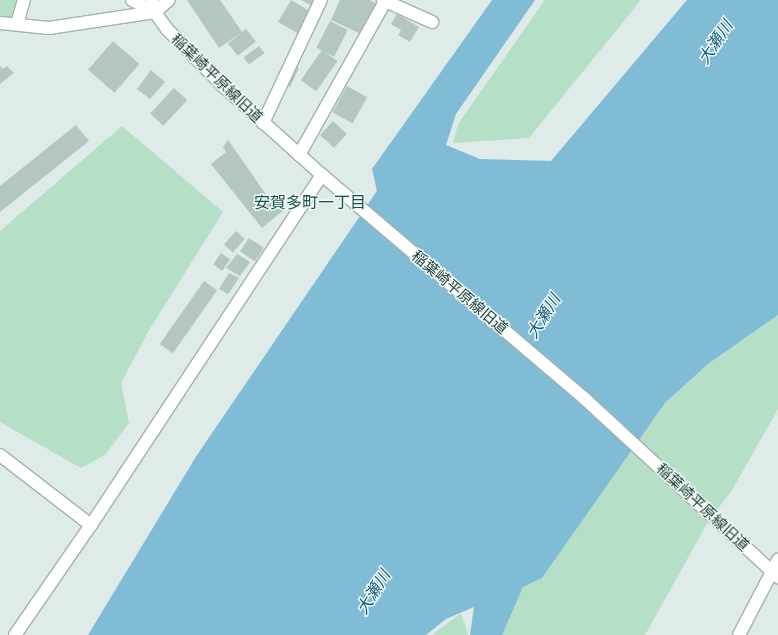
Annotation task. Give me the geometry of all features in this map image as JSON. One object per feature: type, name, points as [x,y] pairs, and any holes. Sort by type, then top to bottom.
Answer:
[{"type":"street","points":[[17,24],[24,0]]},
{"type":"street","points":[[132,0],[153,6]]},
{"type":"street","points":[[0,23],[49,28],[153,6],[169,0]]},
{"type":"street","points":[[263,123],[321,0]]},
{"type":"street","points":[[299,155],[385,1],[432,22]]},
{"type":"street","name":"稲葉崎平原線旧道","points":[[153,6],[173,35],[263,123],[585,399],[775,574]]},
{"type":"street","points":[[15,635],[91,525],[322,175]]},
{"type":"street","points":[[0,455],[91,525]]},
{"type":"street","points":[[739,635],[775,574],[778,560]]},
{"type":"green space","points":[[0,0],[21,0],[15,19],[0,19]]},
{"type":"green space","points":[[545,0],[641,0],[529,138],[453,143],[458,124]]},
{"type":"green space","points":[[122,126],[223,212],[148,332],[121,383],[129,423],[105,455],[81,468],[0,422],[0,231]]},
{"type":"green space","points":[[778,315],[778,409],[732,490],[708,522],[645,635],[499,635],[523,587],[542,578],[665,403],[708,364]]},
{"type":"green space","points":[[461,613],[468,635],[432,635]]},
{"type":"water","name":"大瀬川","points":[[492,0],[535,0],[456,114],[446,145],[480,159],[551,161],[687,0],[778,0],[778,315],[708,364],[665,403],[542,578],[523,587],[502,635],[470,635],[474,607],[446,619],[426,635],[88,635],[197,455],[377,191],[372,169]]},
{"type":"building","points":[[187,0],[220,0],[242,32],[219,48]]},
{"type":"building","points":[[291,0],[311,12],[301,35],[278,22]]},
{"type":"building","points":[[301,0],[318,0],[314,7]]},
{"type":"building","points":[[340,0],[369,0],[378,4],[363,35],[331,20]]},
{"type":"building","points":[[397,14],[419,27],[410,42],[398,35],[401,30],[391,24]]},
{"type":"building","points":[[330,21],[348,30],[334,57],[316,48]]},
{"type":"building","points":[[246,29],[256,42],[238,56],[228,43]]},
{"type":"building","points":[[113,41],[139,64],[114,93],[88,70]]},
{"type":"building","points":[[259,46],[264,53],[249,64],[244,57]]},
{"type":"building","points":[[322,50],[338,61],[316,91],[301,80]]},
{"type":"building","points":[[287,64],[299,68],[290,87],[280,78]]},
{"type":"building","points":[[0,66],[3,69],[7,66],[14,73],[0,84]]},
{"type":"building","points":[[151,70],[165,82],[150,99],[137,89]]},
{"type":"building","points":[[347,86],[367,97],[353,123],[332,112]]},
{"type":"building","points":[[174,88],[187,100],[163,126],[150,114]]},
{"type":"building","points":[[333,121],[347,134],[334,148],[320,135]]},
{"type":"building","points":[[76,125],[89,141],[0,212],[0,186]]},
{"type":"building","points":[[228,140],[270,200],[276,195],[286,208],[262,228],[211,164],[226,152],[223,147]]},
{"type":"building","points":[[236,231],[245,239],[233,252],[224,244]]},
{"type":"building","points":[[249,238],[264,248],[255,261],[240,251]]},
{"type":"building","points":[[221,253],[230,259],[222,271],[213,265]]},
{"type":"building","points":[[237,254],[250,262],[240,276],[226,268]]},
{"type":"building","points":[[229,273],[239,278],[228,294],[219,289]]},
{"type":"building","points":[[204,281],[217,290],[173,353],[160,344]]},
{"type":"district","name":"安賀多町一丁目","points":[[310,202]]}]
